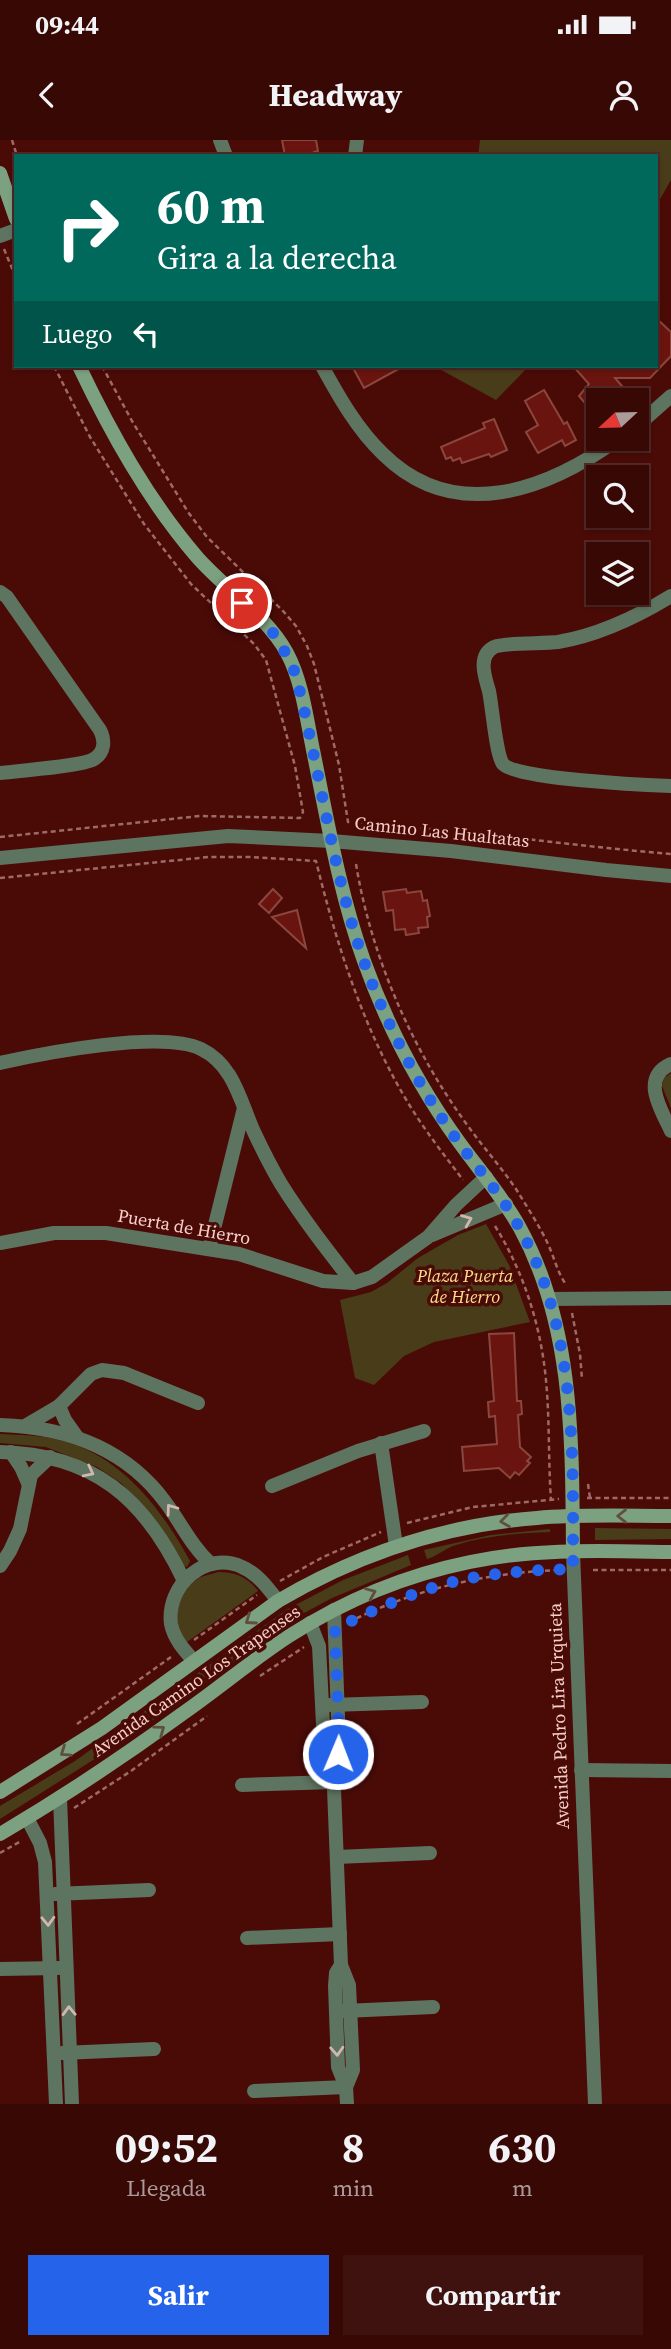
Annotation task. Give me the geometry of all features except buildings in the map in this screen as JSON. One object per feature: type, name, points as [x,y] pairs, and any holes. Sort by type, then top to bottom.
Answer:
[{"type":"main road","points":[[0,173],[14,213]]},
{"type":"main road","name":"Avenida Pedro Lira Urquieta","points":[[80,368],[112,432],[160,510],[199,559],[266,625],[287,653],[298,685],[331,841],[356,938],[388,1021],[437,1110],[506,1205],[533,1254],[550,1299],[566,1382],[573,1552]]},
{"type":"main road","name":"Avenida Camino Los Trapenses","points":[[0,1793],[102,1728],[278,1601],[335,1570],[396,1546],[475,1526],[573,1516],[671,1516]]},
{"type":"main road","name":"Avenida Camino Los Trapenses","points":[[0,1833],[60,1798],[310,1623],[400,1582],[446,1568],[519,1554],[671,1552]]},
{"type":"street","points":[[323,368],[353,418],[384,456],[424,483],[454,492],[498,494],[537,485],[596,452]]},
{"type":"street","points":[[649,415],[671,396]]},
{"type":"street","points":[[0,592],[15,608],[100,730],[103,739],[102,749],[91,761],[0,773]]},
{"type":"street","points":[[671,596],[635,617],[598,632],[559,641],[494,647],[486,655],[483,666],[493,710],[499,756],[508,769],[584,780],[671,786]]},
{"type":"street","name":"Camino Las Hualtatas","points":[[0,858],[228,836],[451,851],[671,876]]},
{"type":"street","points":[[0,1063],[56,1052],[159,1042],[187,1044],[208,1053],[224,1067],[234,1083],[280,1182],[353,1283],[372,1276],[428,1237],[506,1205]]},
{"type":"street","points":[[671,1065],[662,1069],[653,1087],[671,1131]]},
{"type":"street","points":[[209,1249],[244,1108]]},
{"type":"street","points":[[428,1237],[456,1205],[486,1177]]},
{"type":"street","name":"Puerta de Hierro","points":[[0,1243],[54,1233],[91,1231],[239,1254],[323,1281],[353,1283]]},
{"type":"street","points":[[550,1299],[671,1298]]},
{"type":"street","points":[[24,1426],[60,1406],[91,1374],[107,1370],[124,1373],[198,1403]]},
{"type":"street","points":[[60,1406],[70,1429],[77,1437]]},
{"type":"street","points":[[0,1425],[24,1426],[77,1437],[119,1457],[145,1478],[165,1501],[198,1552],[211,1564]]},
{"type":"street","points":[[272,1486],[381,1443],[424,1431]]},
{"type":"street","points":[[381,1443],[396,1546]]},
{"type":"street","points":[[6,1452],[50,1457],[97,1475],[128,1499],[153,1530],[184,1581]]},
{"type":"street","points":[[6,1452],[28,1483]]},
{"type":"street","points":[[0,1566],[20,1530],[28,1483],[36,1469],[50,1457]]},
{"type":"street","name":"Avenida Pedro Lira Urquieta","points":[[573,1552],[595,2104]]},
{"type":"street","points":[[194,1661],[180,1644],[172,1624],[174,1598],[193,1572],[211,1564],[240,1566],[258,1578],[278,1601]]},
{"type":"street","points":[[334,1610],[339,1749],[333,1763],[341,1965],[335,1980],[343,2011],[338,2067],[346,2087],[347,2104]]},
{"type":"street","points":[[310,1623],[317,1638],[324,1744],[327,1756],[333,1763]]},
{"type":"street","points":[[322,1706],[422,1702]]},
{"type":"street","points":[[581,1770],[671,1771]]},
{"type":"street","points":[[242,1785],[334,1782]]},
{"type":"street","points":[[60,1798],[72,2104]]},
{"type":"street","points":[[27,1818],[43,1853],[56,2104]]},
{"type":"street","points":[[337,1857],[430,1853]]},
{"type":"street","points":[[47,1894],[149,1890]]},
{"type":"street","points":[[247,1938],[340,1934]]},
{"type":"street","points":[[0,1969],[67,1967]]},
{"type":"street","points":[[343,2011],[433,2007]]},
{"type":"street","points":[[54,2054],[154,2049]]},
{"type":"street","points":[[254,2091],[346,2087]]},
{"type":"path","points":[[2,242],[14,273]]},
{"type":"path","points":[[0,837],[200,816],[300,818],[303,811],[295,766],[267,660],[254,644],[191,584],[144,524],[90,437],[55,368]]},
{"type":"path","points":[[348,822],[428,827],[605,849],[671,854]]},
{"type":"path","points":[[0,878],[209,857],[316,861]]},
{"type":"path","points":[[393,1527],[473,1507],[551,1500],[545,1372],[538,1336],[529,1298],[518,1270],[505,1242],[486,1213]]},
{"type":"path","points":[[593,1516],[593,1498],[671,1498]]},
{"type":"path","points":[[593,1551],[593,1570]]},
{"type":"path","points":[[335,1629],[403,1598],[460,1580],[573,1569],[588,1572],[671,1570]]},
{"type":"path","points":[[258,1678],[317,1638]]},
{"type":"path","points":[[61,1816],[131,1771],[215,1710]]},
{"type":"path","points":[[0,1853],[35,1833]]},
{"type":"green space","points":[[480,140],[671,140],[671,180],[658,203],[658,154],[478,154]]},
{"type":"green space","points":[[438,368],[527,368],[496,400]]},
{"type":"green space","points":[[671,1073],[671,1108],[662,1086],[664,1078]]},
{"type":"green space","name":"Plaza Puerta de Hierro","points":[[486,1224],[509,1265],[530,1322],[434,1342],[404,1356],[374,1385],[355,1378],[340,1300],[371,1292],[418,1258],[458,1235]]},
{"type":"green space","points":[[0,1434],[59,1440],[102,1458],[137,1486],[152,1503],[190,1561],[187,1567],[181,1565],[146,1509],[121,1483],[97,1467],[46,1447],[0,1443]]},
{"type":"green space","points":[[595,1528],[671,1529],[671,1539],[595,1540]]},
{"type":"green space","points":[[550,1529],[550,1532],[467,1542],[452,1546],[427,1559],[424,1550],[491,1535]]},
{"type":"green space","points":[[408,1555],[411,1565],[332,1598],[291,1620],[131,1736],[0,1819],[0,1806],[75,1761],[286,1610],[343,1580]]},
{"type":"green space","points":[[218,1572],[241,1576],[258,1591],[187,1642],[178,1626],[177,1616],[182,1598],[193,1582]]},
{"type":"route","points":[[242,603],[274,634],[292,664],[345,899],[362,957],[388,1021],[437,1110],[496,1190],[520,1228],[542,1276],[557,1328],[569,1413],[573,1569],[460,1580],[403,1598],[335,1629],[338,1754]]}]
